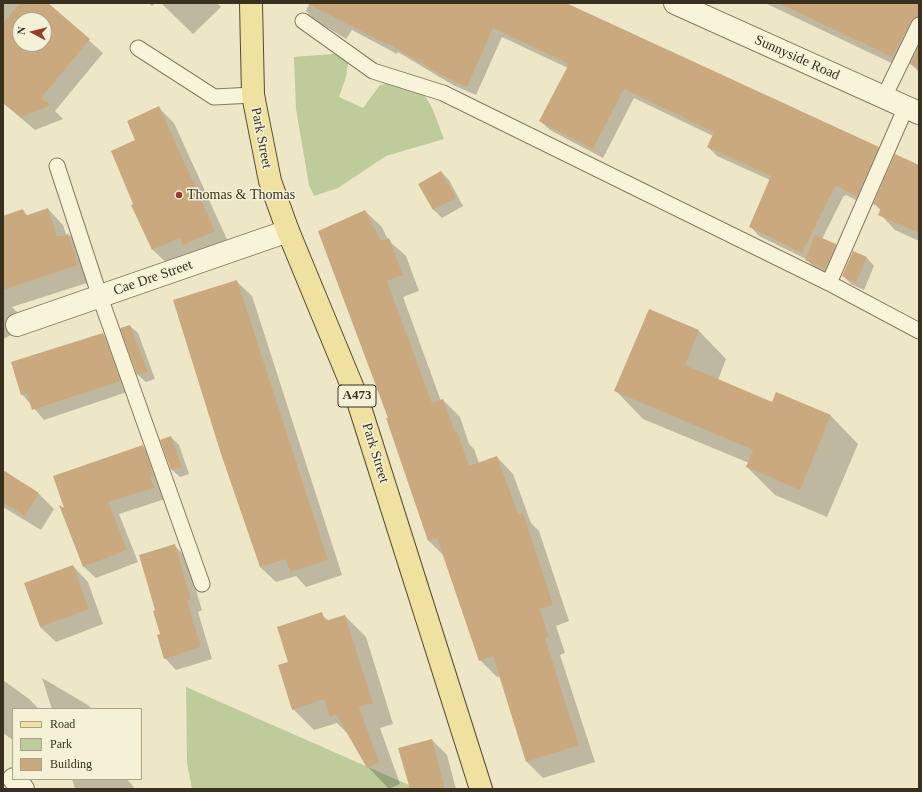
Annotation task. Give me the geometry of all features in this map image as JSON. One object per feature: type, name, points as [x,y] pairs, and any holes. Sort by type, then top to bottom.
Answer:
[{"type":"main road","name":"Park Street","points":[[251,3],[253,95],[270,181],[288,232],[357,398],[481,789]]},
{"type":"street","name":"Sunnyside Road","points":[[675,3],[912,110]]},
{"type":"street","name":"Cae Dre Street","points":[[17,325],[288,232]]},
{"type":"street","points":[[3,770],[12,778]]},
{"type":"street","points":[[14,780],[23,789]]},
{"type":"lane","points":[[303,21],[373,71],[443,93],[829,283],[919,331]]},
{"type":"lane","points":[[884,97],[919,26]]},
{"type":"lane","points":[[138,48],[214,97],[253,95]]},
{"type":"lane","points":[[829,283],[912,110]]},
{"type":"lane","points":[[57,166],[100,297],[202,584]]},
{"type":"green space","points":[[334,54],[343,55],[348,63],[346,77],[339,97],[363,108],[380,85],[408,85],[417,89],[430,104],[444,139],[386,156],[338,188],[314,196],[309,185],[296,109],[294,57]]},
{"type":"green space","points":[[186,687],[418,789],[192,789],[187,763]]},
{"type":"building","points":[[20,3],[48,3],[90,39],[41,98],[51,105],[21,117],[3,103],[3,23],[12,12],[12,52],[52,52],[52,12],[12,12]]},
{"type":"building","points":[[306,3],[566,3],[879,147],[857,196],[836,186],[834,188],[802,253],[749,227],[771,176],[707,147],[714,132],[624,89],[593,149],[539,121],[569,64],[493,28],[467,87],[443,76],[389,44],[388,45]]},
{"type":"building","points":[[778,3],[919,3],[919,16],[911,21],[892,57]]},
{"type":"building","points":[[919,46],[919,69],[910,64]]},
{"type":"building","points":[[159,106],[215,231],[183,245],[180,238],[152,250],[131,205],[133,204],[111,151],[135,140],[127,121]]},
{"type":"building","points":[[895,154],[919,165],[919,233],[878,215],[881,208],[873,204]]},
{"type":"building","points":[[441,171],[456,198],[433,210],[418,184]]},
{"type":"building","points":[[48,208],[57,236],[69,236],[78,265],[3,290],[3,216],[23,209],[25,216]]},
{"type":"building","points":[[365,210],[381,241],[389,238],[403,275],[387,281],[432,403],[443,399],[455,432],[457,431],[469,466],[497,456],[518,514],[523,513],[553,605],[540,609],[549,637],[545,638],[579,745],[526,762],[493,656],[479,661],[437,538],[428,541],[386,418],[388,418],[318,231]]},
{"type":"building","points":[[815,235],[836,244],[825,269],[805,260]]},
{"type":"building","points":[[853,251],[867,257],[856,283],[842,276]]},
{"type":"building","points":[[237,280],[328,560],[290,572],[286,559],[260,567],[221,454],[173,300]]},
{"type":"building","points":[[649,309],[699,330],[685,365],[772,402],[776,392],[831,415],[800,490],[746,467],[753,450],[614,391]]},
{"type":"building","points":[[130,325],[148,372],[137,375],[120,328]]},
{"type":"building","points":[[103,333],[120,381],[32,410],[27,393],[21,395],[11,362]]},
{"type":"building","points":[[171,436],[182,467],[171,470],[160,440]]},
{"type":"building","points":[[143,445],[154,476],[150,477],[154,488],[108,502],[127,550],[83,567],[59,505],[64,508],[53,476]]},
{"type":"building","points":[[3,470],[39,493],[25,516],[3,502]]},
{"type":"building","points":[[175,544],[191,599],[187,600],[201,647],[164,659],[157,635],[160,634],[153,611],[155,610],[139,555]]},
{"type":"building","points":[[73,565],[89,609],[40,627],[24,583]]},
{"type":"building","points":[[322,612],[325,621],[345,615],[373,703],[359,707],[379,762],[367,768],[336,714],[330,717],[324,699],[292,710],[278,665],[288,662],[277,627]]},
{"type":"building","points":[[432,739],[445,789],[410,789],[398,748]]},
{"type":"place","name":"Thomas & Thomas","points":[[179,195]]}]
